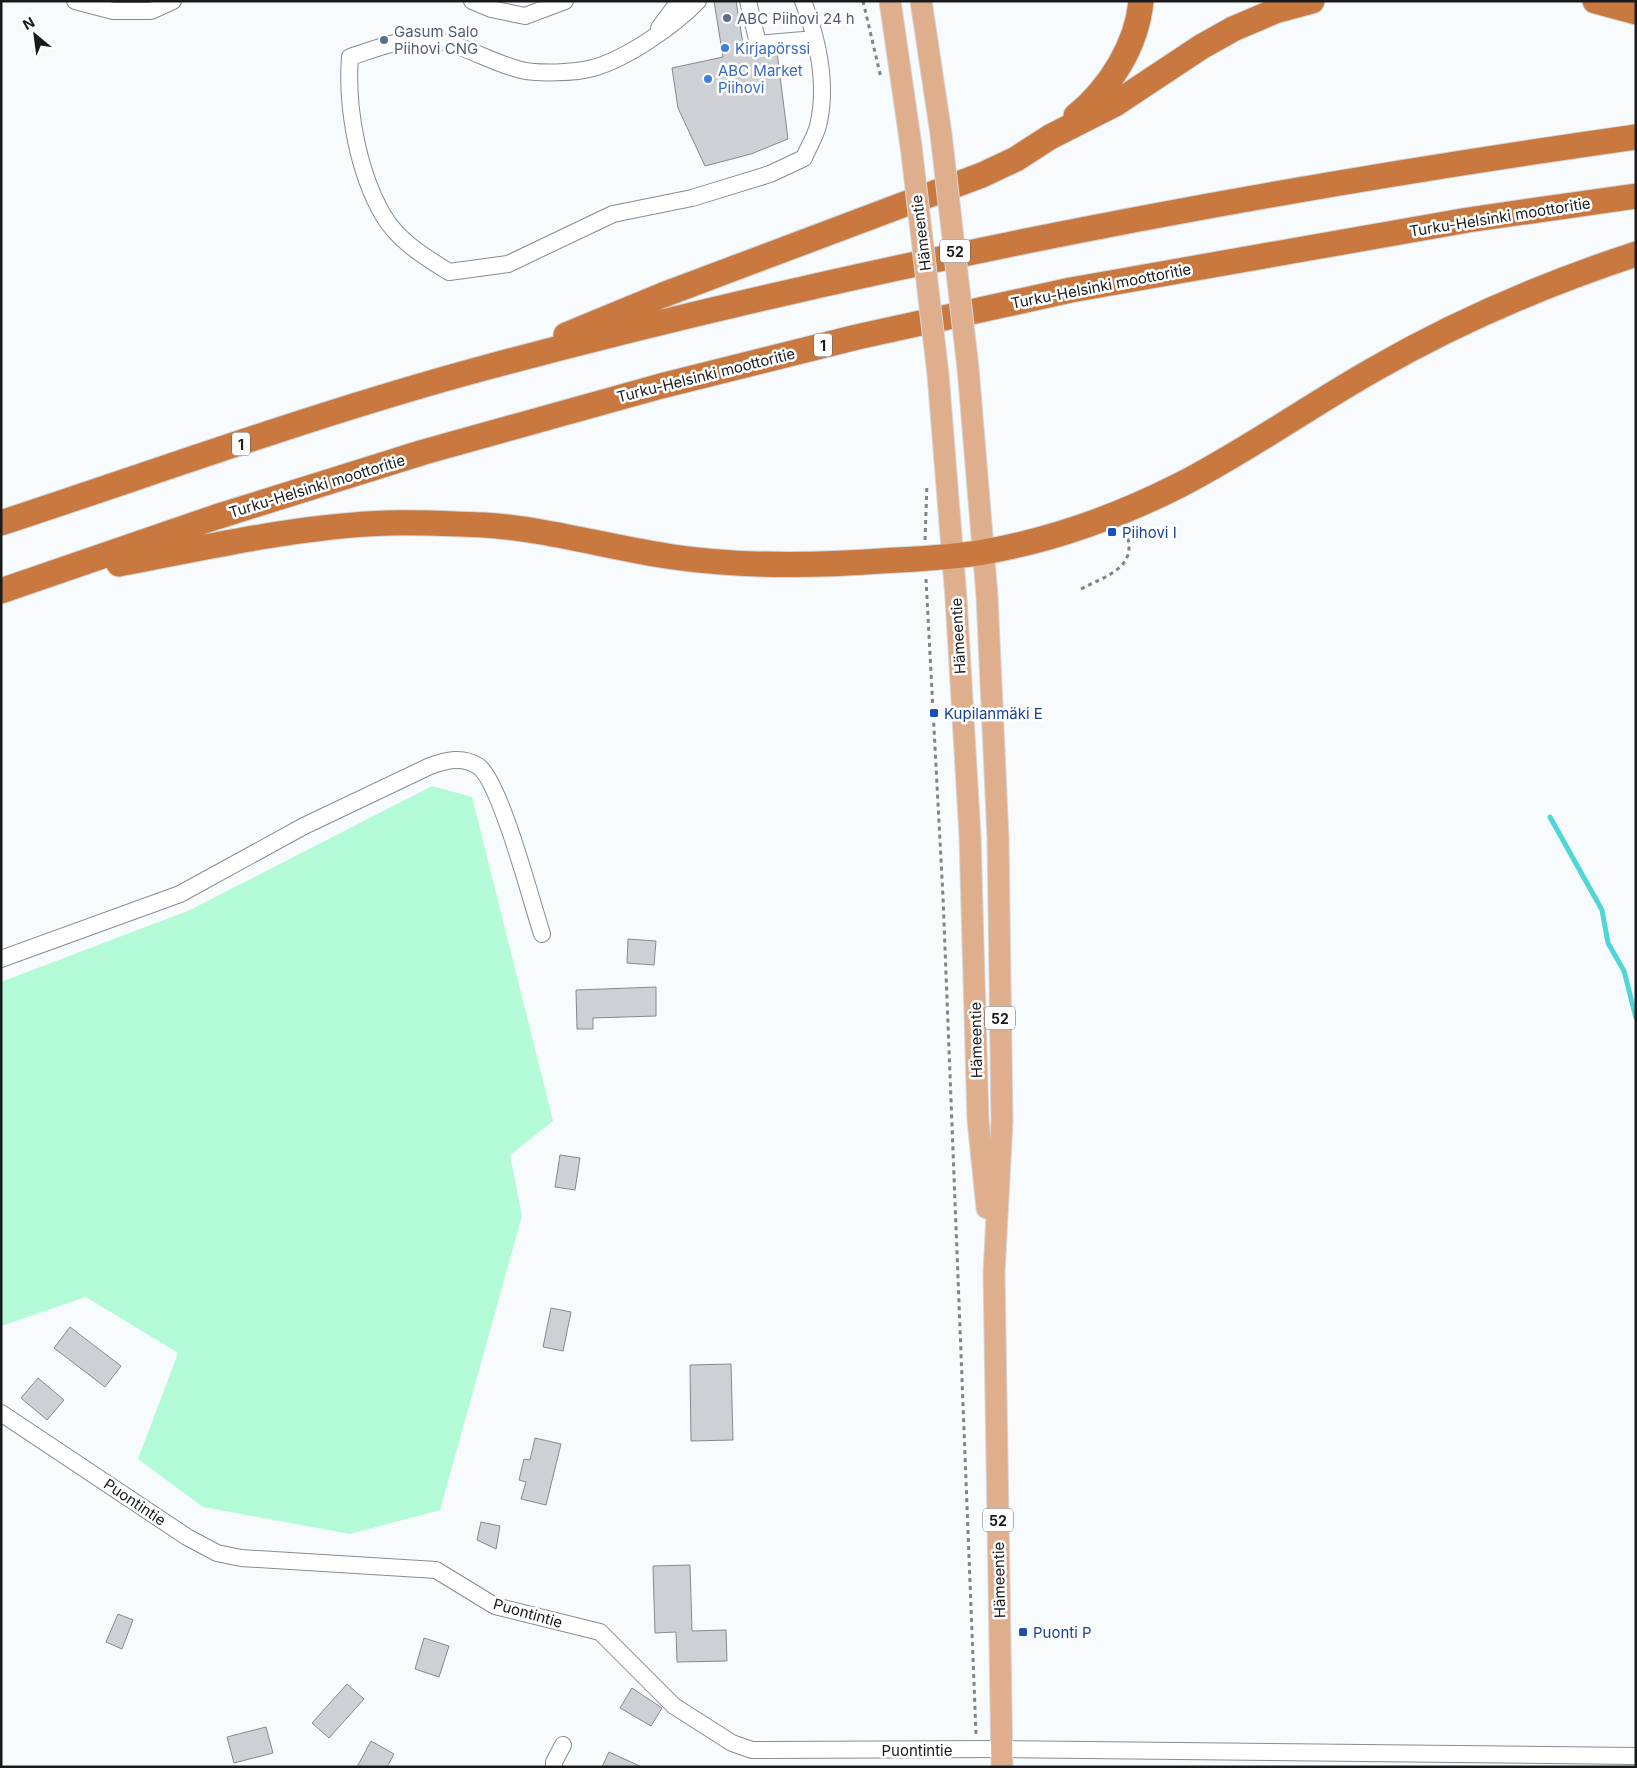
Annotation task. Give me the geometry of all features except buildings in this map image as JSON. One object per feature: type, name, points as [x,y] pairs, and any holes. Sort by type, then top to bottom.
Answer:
[{"type":"highway","points":[[1050,137],[1093,102],[1110,79],[1131,41],[1137,24],[1141,1]]},
{"type":"highway","points":[[482,369],[663,295],[982,175],[1016,159],[1050,137],[1115,104],[1233,29],[1275,11],[1312,1]]},
{"type":"highway","points":[[1595,1],[1636,12]]},
{"type":"highway","name":"1","points":[[1,523],[297,425],[482,369],[828,282],[1205,205],[1455,162],[1636,136]]},
{"type":"highway","name":"Turku-Helsinki moottoritie","points":[[1,591],[216,518],[424,452],[661,386],[857,337],[1071,290],[1468,220],[1636,196]]},
{"type":"highway","points":[[31,581],[291,533],[386,523],[487,526],[542,532],[666,556],[731,564],[813,566],[953,557],[1018,546],[1071,530],[1138,505],[1183,483],[1377,368],[1461,324],[1576,275],[1636,254]]},
{"type":"main road","name":"Hämeentie","points":[[890,1],[911,146],[938,374],[953,557],[970,836],[978,1120],[994,1273]]},
{"type":"main road","name":"Hämeentie","points":[[921,1],[941,134],[968,368],[984,552],[998,877],[1002,1122],[994,1273],[1002,1758]]},
{"type":"street","points":[[75,1],[113,11],[151,11],[173,1]]},
{"type":"street","points":[[472,1],[492,9],[525,16],[565,1]]},
{"type":"street","points":[[653,36],[679,1]]},
{"type":"street","points":[[698,1],[680,19],[626,54],[592,68],[563,72],[521,70],[476,52],[437,40],[398,41],[350,57],[348,82],[360,163],[384,216],[415,251],[449,272],[508,264],[613,214],[692,198],[770,174],[804,158],[818,127],[822,87],[816,39],[803,1]]},
{"type":"street","points":[[748,1],[758,44],[816,39]]},
{"type":"street","points":[[1,959],[180,894],[304,826],[430,766],[448,760],[459,760],[478,765],[488,777],[506,824],[542,934]]},
{"type":"street","name":"Puontintie","points":[[1,1413],[187,1537],[217,1553],[241,1558],[436,1570],[495,1606],[600,1632],[674,1706],[732,1744],[742,1748],[752,1750],[977,1749],[1002,1758],[1636,1756]]},
{"type":"street","points":[[554,1767],[554,1762],[563,1745]]},
{"type":"path","points":[[862,1],[884,87]]},
{"type":"path","points":[[1081,589],[1119,568],[1128,560],[1130,547],[1124,527]]},
{"type":"path","points":[[924,558],[944,907],[977,1749]]},
{"type":"green space","points":[[432,786],[472,797],[553,1121],[510,1155],[522,1216],[440,1510],[350,1534],[203,1507],[138,1459],[178,1353],[86,1297],[1,1326],[1,982],[190,910]]},
{"type":"waterway","points":[[1550,817],[1602,910],[1608,943],[1624,971],[1636,1018]]},
{"type":"place","name":"ABC Piihovi 24 h","points":[[727,18]]},
{"type":"place","name":"Gasum Salo Piihovi CNG","points":[[384,40]]},
{"type":"place","name":"Kirjapörssi","points":[[725,48]]},
{"type":"place","name":"ABC Market Piihovi","points":[[708,79]]},
{"type":"place","name":"Piihovi I","points":[[1112,532]]},
{"type":"place","name":"Kupilanmäki E","points":[[934,713]]},
{"type":"place","name":"Puonti P","points":[[1023,1632]]}]
